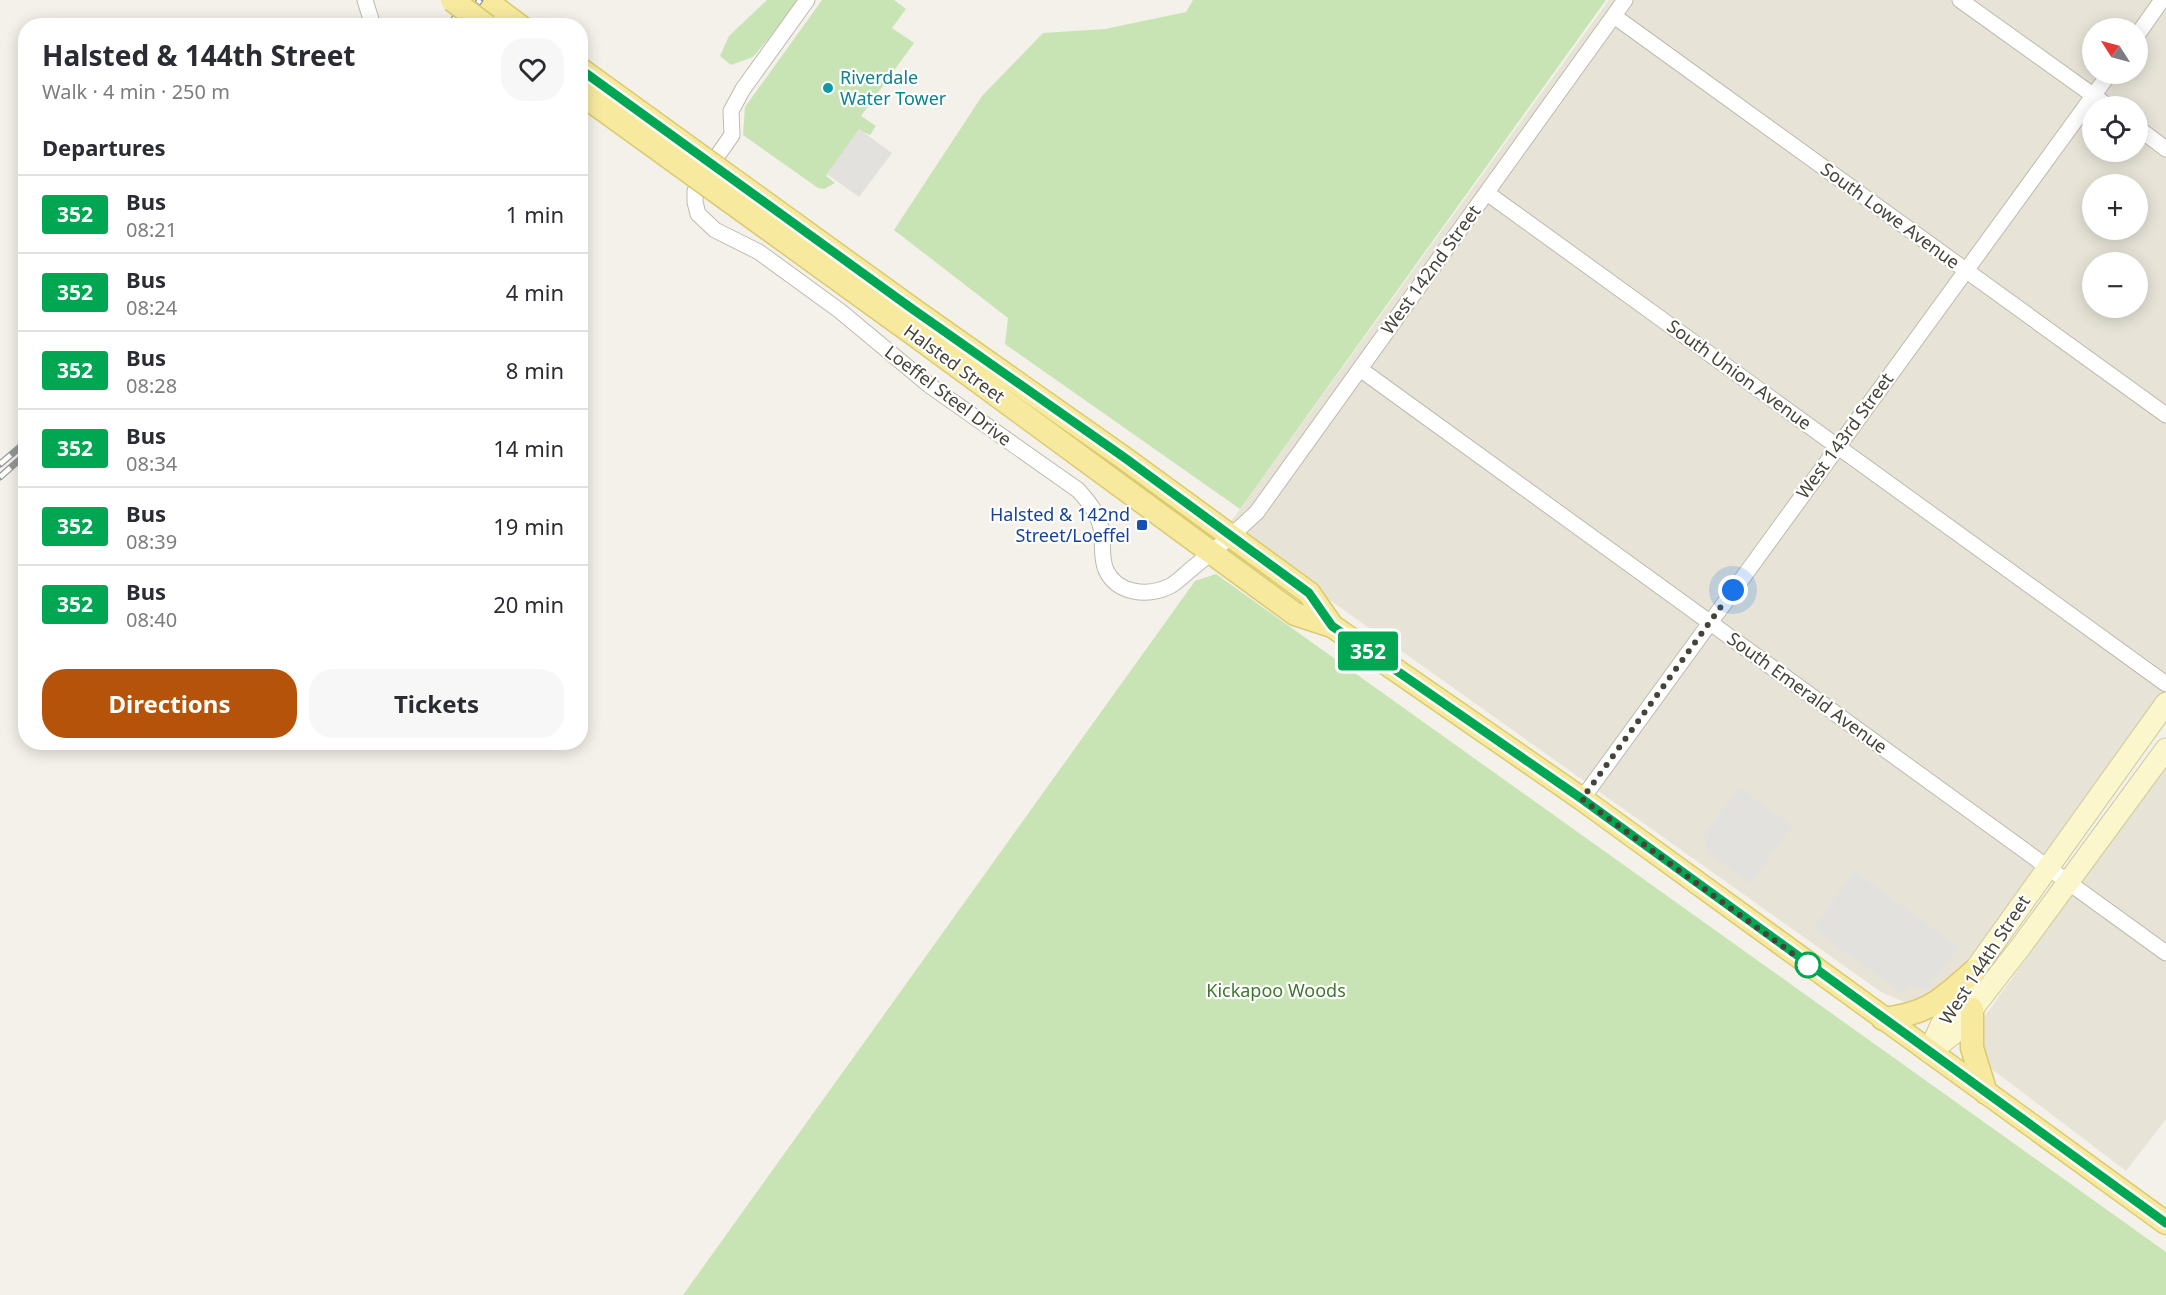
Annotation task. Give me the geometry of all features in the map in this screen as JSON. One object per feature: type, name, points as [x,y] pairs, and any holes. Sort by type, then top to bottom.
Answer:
[{"type":"main road","points":[[452,0],[476,18]]},
{"type":"main road","points":[[485,0],[509,18]]},
{"type":"main road","name":"Halsted Street","points":[[588,75],[906,316],[1211,553],[1295,614],[1332,626],[1582,799],[2166,1223]]},
{"type":"main road","name":"Halsted Street","points":[[588,98],[906,316],[1125,458],[1309,593],[1332,626]]},
{"type":"main road","points":[[1883,1019],[1900,1017],[1932,1006],[1974,971]]},
{"type":"main road","points":[[1972,1009],[1972,1048],[1986,1093]]},
{"type":"street","points":[[365,0],[371,18]]},
{"type":"street","name":"Loeffel Steel Drive","points":[[807,0],[743,89],[731,111],[732,135],[695,191],[698,214],[715,230],[766,257],[840,310],[929,385],[1078,490],[1090,503],[1098,518],[1102,533],[1105,567],[1110,578],[1120,586],[1133,591],[1149,593],[1170,586],[1231,537]]},
{"type":"street","name":"West 142nd Street","points":[[1231,537],[1257,512],[1625,0]]},
{"type":"street","points":[[1960,0],[2093,96]]},
{"type":"street","points":[[2148,20],[2162,0]]},
{"type":"street","name":"South Lowe Avenue","points":[[1614,16],[2166,415]]},
{"type":"street","name":"West 143rd Street","points":[[2093,96],[2102,84]]},
{"type":"street","name":"West 143rd Street","points":[[1582,799],[2082,111]]},
{"type":"street","points":[[2148,136],[2166,149]]},
{"type":"street","name":"South Union Avenue","points":[[1486,193],[2166,684]]},
{"type":"street","name":"South Emerald Avenue","points":[[1360,369],[2166,953]]},
{"type":"street","name":"West 144th Street","points":[[1929,1052],[1941,1025],[1974,971],[2166,702]]},
{"type":"street","name":"West 144th Street","points":[[1929,1052],[1953,1034],[2069,882],[2166,749]]},
{"type":"shaded area","points":[[1609,0],[2166,0],[2166,685],[1953,980],[1932,999],[1909,1004],[1881,992],[1227,527]]},
{"type":"shaded area","points":[[859,129],[892,153],[859,197],[827,174]]},
{"type":"shaded area","points":[[2166,764],[2166,1119],[2126,1171],[1988,1066],[1978,1044],[1982,1020]]},
{"type":"shaded area","points":[[1739,787],[1793,826],[1750,884],[1708,853],[1704,836]]},
{"type":"shaded area","points":[[1854,871],[1959,947],[1928,988],[1921,989],[1910,985],[1902,993],[1813,929]]},
{"type":"green space","points":[[767,0],[801,0],[753,57],[731,65],[720,56],[729,36]]},
{"type":"green space","points":[[822,0],[894,0],[906,9],[892,28],[914,43],[861,116],[876,126],[870,135],[859,130],[826,176],[835,183],[824,189],[818,188],[743,135],[745,107]]},
{"type":"green space","points":[[1193,0],[1606,0],[1240,509],[1005,344],[1008,318],[894,230],[982,96],[1043,33],[1105,29],[1186,12]]},
{"type":"green space","name":"Kickapoo Woods","points":[[1216,574],[2166,1252],[2166,1295],[683,1295],[1195,581]]},
{"type":"railway","points":[[455,18],[468,0]]},
{"type":"railway","points":[[468,18],[480,0]]},
{"type":"railway","points":[[0,464],[18,449]]},
{"type":"railway","points":[[0,477],[18,461]]},
{"type":"bus line","name":"352","points":[[588,75],[911,308],[1125,458],[1309,593],[1332,626],[1582,799],[2166,1223]]},
{"type":"place","name":"Riverdale Water Tower","points":[[828,88]]},
{"type":"place","name":"Halsted & 142nd Street/Loeffel","points":[[1142,525]]},
{"type":"route","points":[[1733,590],[1582,799],[1808,965]]}]
